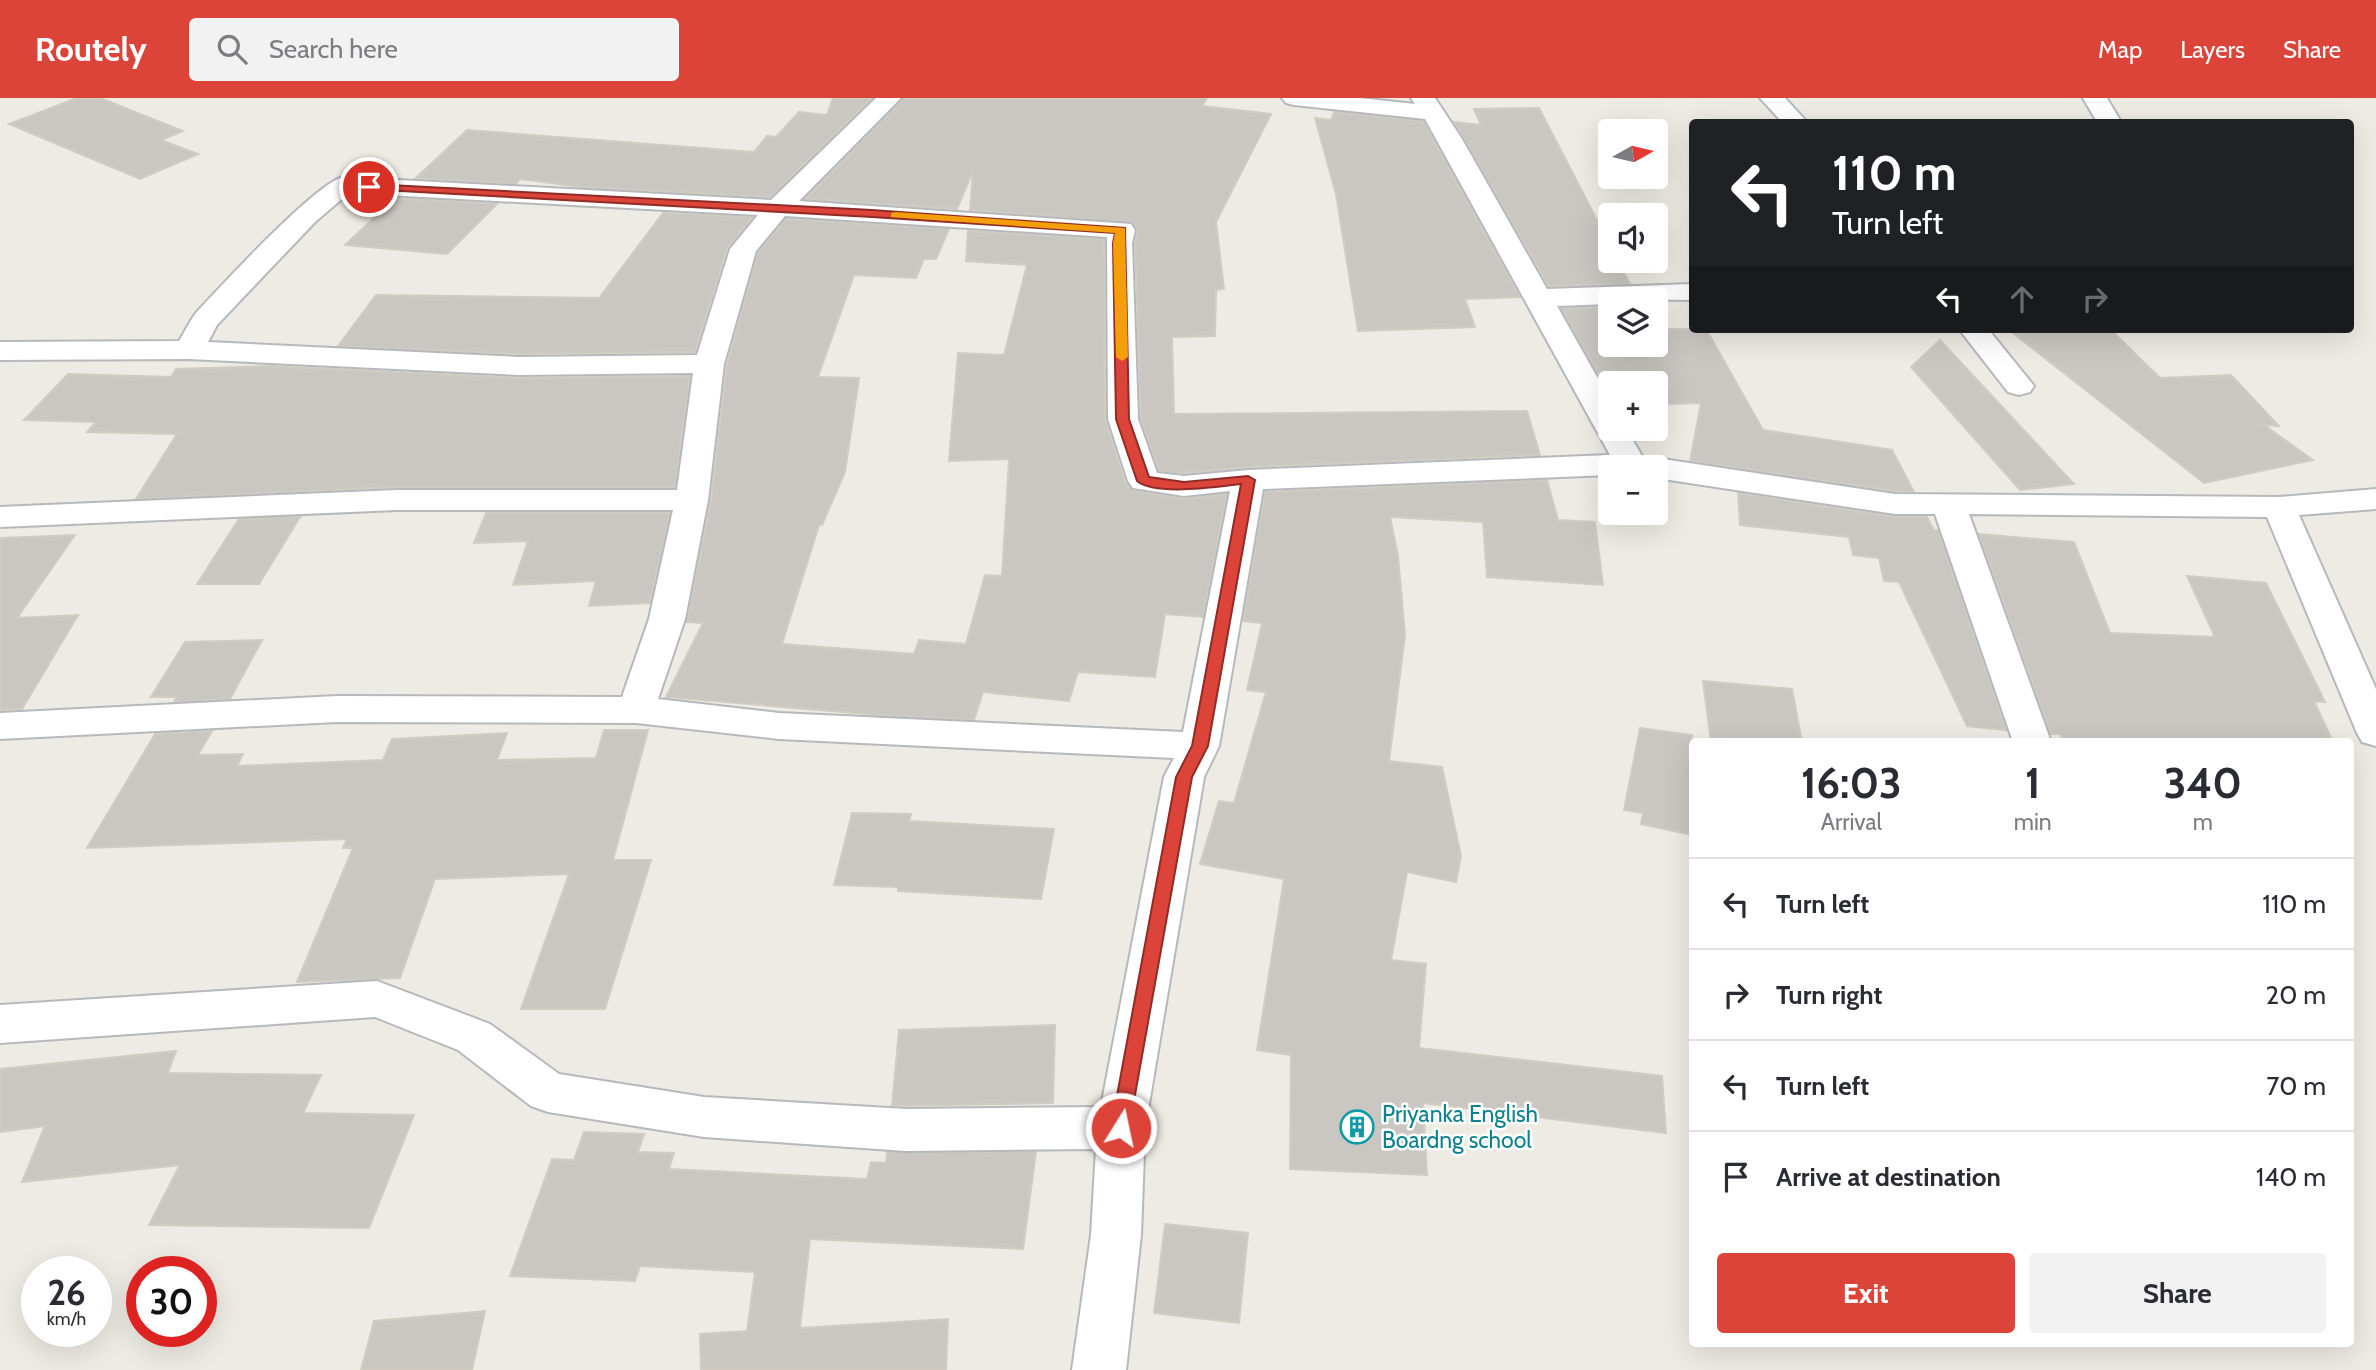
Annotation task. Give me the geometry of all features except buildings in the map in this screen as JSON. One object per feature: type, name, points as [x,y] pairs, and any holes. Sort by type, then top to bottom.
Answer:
[{"type":"street","points":[[636,710],[667,619],[692,500],[709,364],[743,249],[777,209],[889,98]]},
{"type":"street","points":[[1294,98],[1427,106],[1450,139],[1598,405]]},
{"type":"street","points":[[1772,98],[1792,119]]},
{"type":"street","points":[[2095,98],[2107,119]]},
{"type":"street","points":[[189,350],[205,321],[306,216],[343,185],[1122,230],[1119,243],[1123,419],[1144,481],[1184,486],[1248,480],[1598,468]]},
{"type":"street","points":[[1537,298],[1689,292]]},
{"type":"street","points":[[1976,333],[2019,386]]},
{"type":"street","points":[[0,351],[189,350],[517,366],[709,364]]},
{"type":"street","points":[[1623,441],[1636,455]]},
{"type":"street","points":[[1668,469],[1895,504],[2279,507],[2376,499]]},
{"type":"street","points":[[1099,1370],[1116,1235],[1121,1128],[1184,777],[1200,746],[1248,480]]},
{"type":"street","points":[[0,517],[397,499],[692,500]]},
{"type":"street","points":[[1948,503],[2031,738]]},
{"type":"street","points":[[2279,507],[2376,733]]},
{"type":"street","points":[[0,726],[337,709],[636,710],[779,726],[1200,746]]},
{"type":"street","points":[[0,1024],[377,999],[474,1037],[548,1092],[704,1117],[906,1130],[1121,1128]]},
{"type":"slow traffic","points":[[895,215],[1122,230],[1119,243],[1122,357]]},
{"type":"place","name":"Priyanka English Boardng school","points":[[1357,1127]]},
{"type":"route","points":[[369,187],[872,213],[1122,230],[1119,243],[1123,419],[1144,481],[1184,486],[1248,480],[1200,746],[1184,777],[1121,1128]]}]
